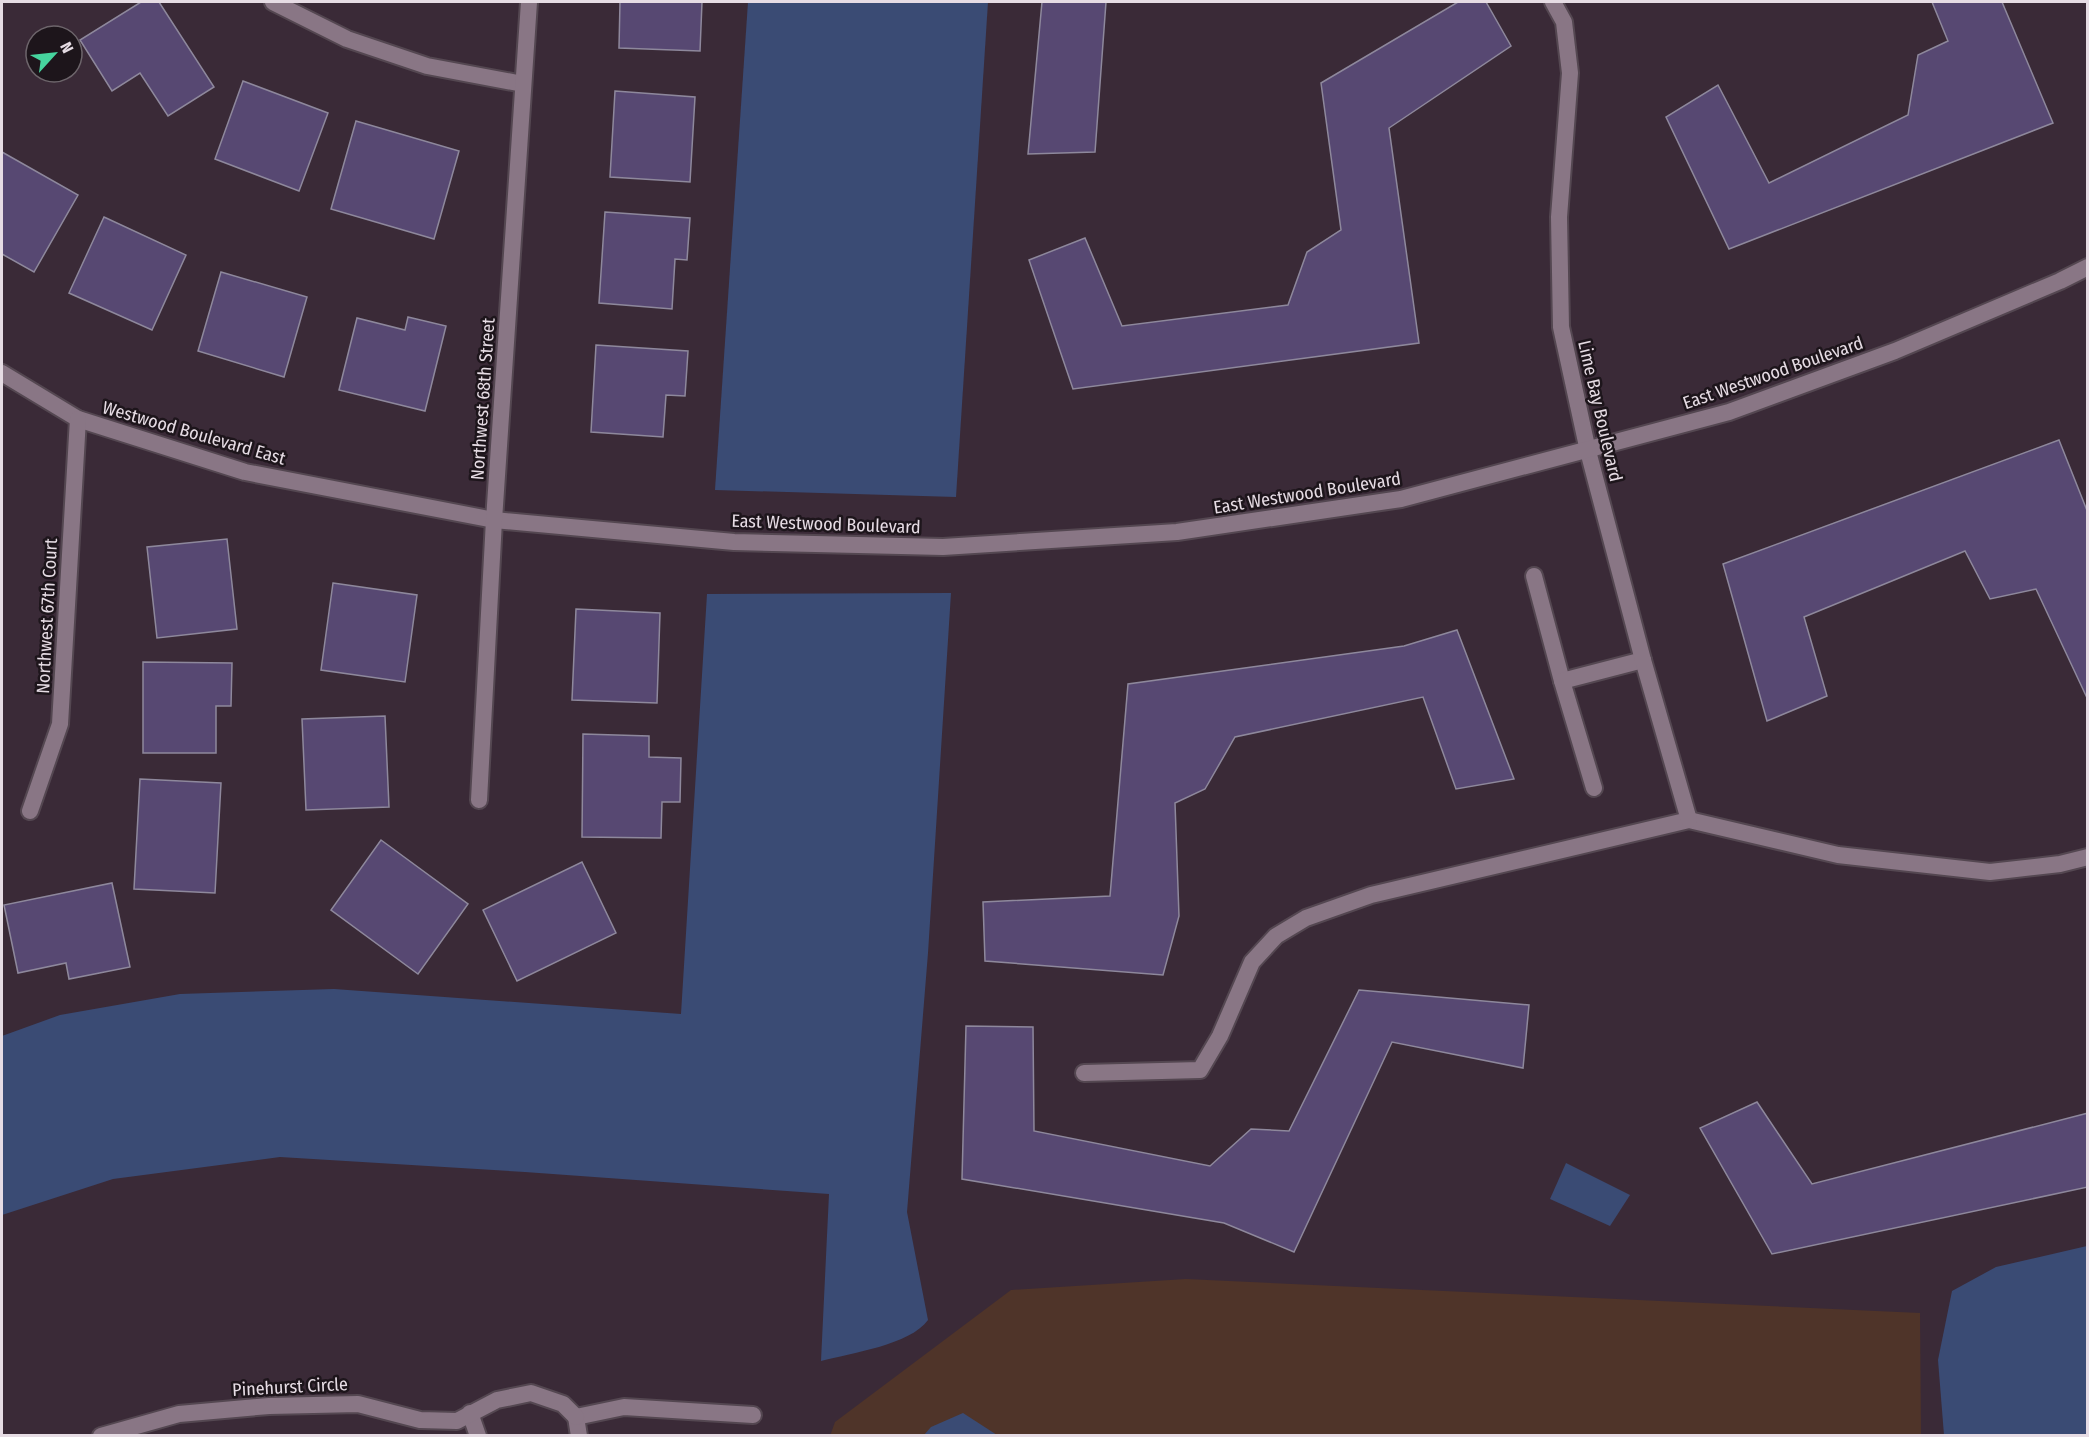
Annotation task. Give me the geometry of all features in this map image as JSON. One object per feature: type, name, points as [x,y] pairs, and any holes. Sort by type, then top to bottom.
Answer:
[{"type":"street","points":[[273,2],[347,39],[427,66],[523,84]]},
{"type":"street","name":"Northwest 68th Street","points":[[479,800],[494,520],[530,2]]},
{"type":"street","name":"Lime Bay Boulevard","points":[[1553,2],[1564,22],[1570,73],[1559,217],[1561,327],[1588,451],[1643,660],[1689,820]]},
{"type":"street","name":"East Westwood Boulevard","points":[[494,520],[734,542],[944,547],[1177,532],[1401,499],[1729,412],[1884,356],[2088,267]]},
{"type":"street","name":"Westwood Boulevard East","points":[[2,373],[78,419],[245,472],[494,520]]},
{"type":"street","name":"Northwest 67th Court","points":[[30,811],[60,724],[78,419]]},
{"type":"street","points":[[1534,576],[1594,788]]},
{"type":"street","points":[[1562,681],[1643,660]]},
{"type":"street","points":[[1084,1073],[1200,1070],[1220,1036],[1252,962],[1276,936],[1306,918],[1371,895],[1689,820],[1838,855],[1990,873],[2060,864],[2088,857]]},
{"type":"street","name":"Pinehurst Circle","points":[[101,1436],[179,1414],[269,1406],[358,1404],[420,1420],[458,1421],[497,1400],[531,1393],[563,1404],[576,1417]]},
{"type":"street","points":[[579,1436],[576,1417],[624,1407],[753,1415]]},
{"type":"street","points":[[470,1413],[478,1436]]},
{"type":"shaded area","points":[[1186,1279],[1920,1313],[1921,1435],[830,1436],[835,1422],[1011,1290]]},
{"type":"water","points":[[748,2],[988,2],[956,497],[715,490]]},
{"type":"water","points":[[951,593],[928,953],[907,1212],[928,1320],[919,1329],[908,1336],[879,1347],[821,1361],[829,1194],[280,1157],[113,1179],[2,1215],[2,1036],[60,1015],[180,994],[334,989],[681,1014],[707,594]]},
{"type":"water","points":[[1566,1163],[1630,1195],[1610,1226],[1550,1199]]},
{"type":"water","points":[[2087,1246],[2087,1435],[1944,1435],[1938,1360],[1952,1291],[1996,1267]]},
{"type":"water","points":[[963,1413],[997,1435],[924,1435],[931,1427]]},
{"type":"building","points":[[141,2],[159,2],[214,87],[168,116],[140,73],[112,91],[84,46],[84,38]]},
{"type":"building","points":[[620,2],[702,2],[700,51],[619,48]]},
{"type":"building","points":[[1042,2],[1106,2],[1095,152],[1028,154]]},
{"type":"building","points":[[1458,2],[1486,2],[1511,46],[1389,128],[1419,343],[1073,389],[1029,260],[1085,238],[1122,326],[1288,305],[1307,252],[1341,230],[1321,83]]},
{"type":"building","points":[[1932,2],[2002,2],[2053,123],[1729,249],[1666,117],[1718,85],[1769,183],[1908,115],[1918,55],[1948,41]]},
{"type":"building","points":[[243,81],[328,113],[299,191],[215,159]]},
{"type":"building","points":[[615,91],[695,97],[690,182],[610,177]]},
{"type":"building","points":[[356,121],[459,151],[434,239],[331,209]]},
{"type":"building","points":[[2,152],[78,195],[34,272],[2,254]]},
{"type":"building","points":[[605,212],[690,218],[687,260],[675,259],[672,309],[599,303]]},
{"type":"building","points":[[104,217],[186,255],[152,330],[69,293]]},
{"type":"building","points":[[221,272],[307,297],[284,377],[198,351]]},
{"type":"building","points":[[408,317],[446,326],[425,411],[339,390],[357,318],[405,330]]},
{"type":"building","points":[[596,345],[688,351],[685,396],[666,395],[663,437],[591,432]]},
{"type":"building","points":[[2059,440],[2088,513],[2088,700],[2036,589],[1990,599],[1965,551],[1804,617],[1827,696],[1767,721],[1723,564]]},
{"type":"building","points":[[227,539],[237,629],[157,638],[147,547]]},
{"type":"building","points":[[333,583],[417,595],[405,682],[321,670]]},
{"type":"building","points":[[576,609],[660,613],[657,703],[572,700]]},
{"type":"building","points":[[1457,630],[1514,779],[1456,789],[1423,697],[1235,737],[1205,789],[1175,803],[1179,916],[1163,975],[985,961],[983,902],[1110,896],[1128,684],[1404,646]]},
{"type":"building","points":[[143,662],[232,663],[231,706],[216,706],[216,753],[143,753]]},
{"type":"building","points":[[385,716],[389,807],[306,810],[302,719]]},
{"type":"building","points":[[583,734],[649,736],[649,757],[681,758],[680,802],[662,802],[661,838],[582,837]]},
{"type":"building","points":[[140,779],[221,783],[215,893],[134,889]]},
{"type":"building","points":[[381,840],[468,904],[418,974],[331,910]]},
{"type":"building","points":[[582,862],[616,933],[517,981],[483,910]]},
{"type":"building","points":[[112,883],[130,967],[69,979],[66,963],[18,973],[4,905]]},
{"type":"building","points":[[1359,990],[1529,1005],[1523,1068],[1392,1042],[1294,1252],[1224,1223],[962,1179],[966,1026],[1033,1027],[1034,1131],[1210,1166],[1251,1129],[1289,1131]]},
{"type":"building","points":[[1757,1102],[1812,1184],[2088,1113],[2088,1187],[1772,1254],[1700,1128]]}]
